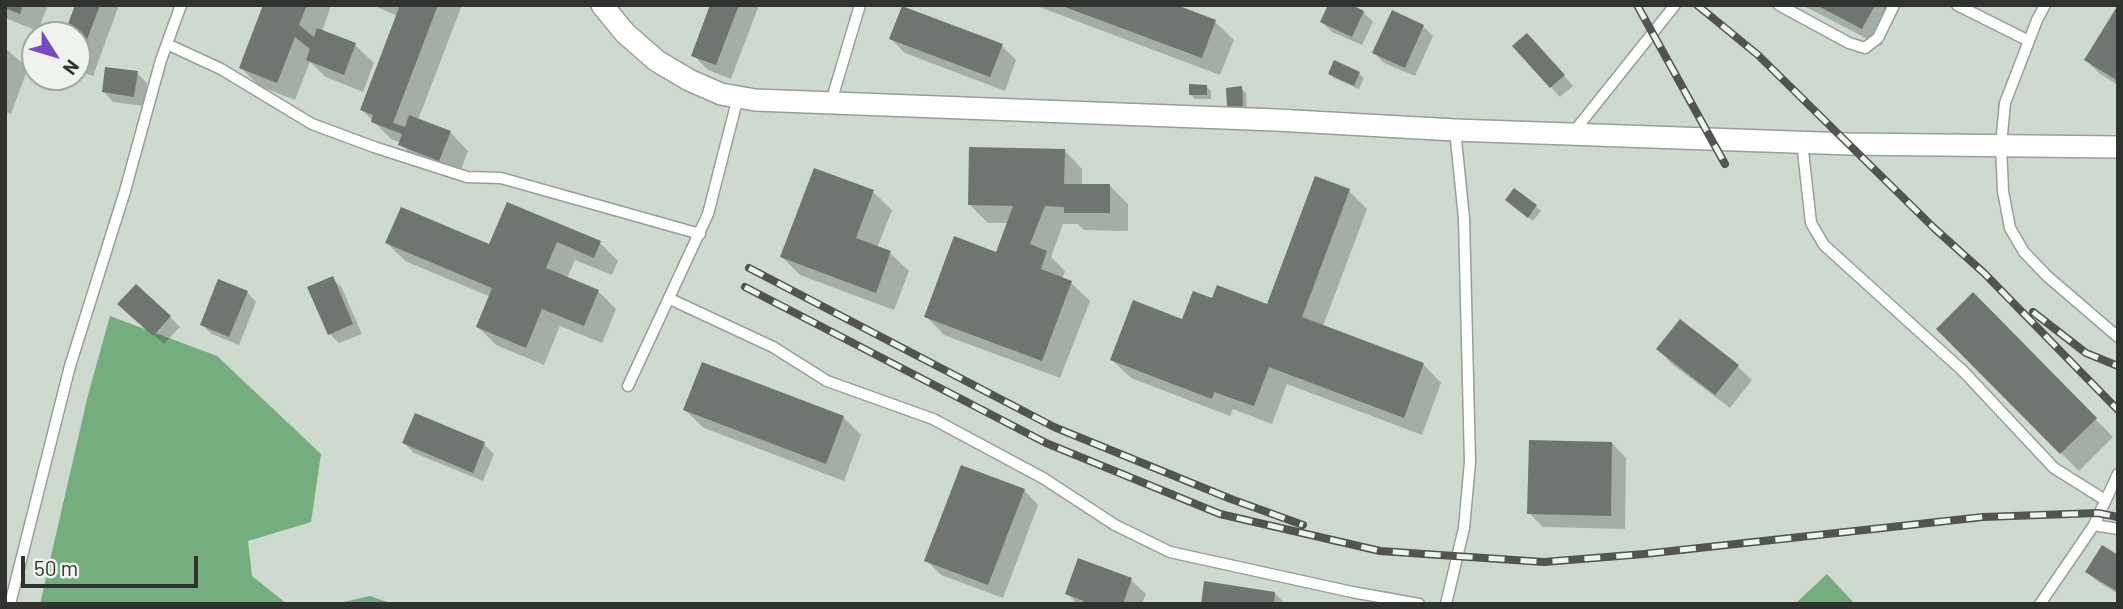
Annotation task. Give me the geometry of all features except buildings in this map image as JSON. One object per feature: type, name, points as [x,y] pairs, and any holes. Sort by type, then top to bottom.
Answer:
[{"type":"street","points":[[602,5],[625,33],[657,61],[721,94],[755,100],[1276,120],[1455,130],[1802,142],[2118,148]]},
{"type":"lane","points":[[10,604],[55,419],[181,5]]},
{"type":"lane","points":[[831,102],[860,5]]},
{"type":"lane","points":[[1572,134],[1675,5]]},
{"type":"lane","points":[[1779,5],[1849,43],[1865,48],[1878,38],[1894,5]]},
{"type":"lane","points":[[1957,5],[2029,41]]},
{"type":"lane","points":[[2045,5],[2005,103],[2001,145],[2003,191],[2010,228],[2024,252],[2047,276],[2118,337]]},
{"type":"lane","points":[[167,44],[221,69],[312,124],[374,147],[467,177],[501,178],[699,234]]},
{"type":"lane","points":[[628,386],[670,299],[712,200],[738,97]]},
{"type":"lane","points":[[1446,604],[1464,528],[1470,462],[1464,218],[1455,130]]},
{"type":"lane","points":[[1802,142],[1811,223],[1824,244],[1963,370],[2054,468],[2105,500]]},
{"type":"lane","points":[[670,299],[773,346],[827,381],[933,419],[1043,478],[1115,525],[1170,552],[1352,593],[1419,604]]},
{"type":"lane","points":[[2040,604],[2050,598],[2094,525],[2118,474]]},
{"type":"lane","points":[[2094,525],[2118,529]]},
{"type":"shaded area","points":[[5,5],[2118,5],[2118,604],[5,604]]},
{"type":"green space","points":[[110,316],[217,356],[321,454],[311,522],[248,541],[252,576],[287,604],[40,604],[88,395]]},
{"type":"green space","points":[[1827,574],[1855,604],[1790,604],[1797,602]]},
{"type":"green space","points":[[370,596],[393,604],[335,604]]},
{"type":"railway","points":[[1637,5],[1725,164]]},
{"type":"railway","points":[[1697,5],[1758,55],[1934,228],[1984,273],[2118,410]]},
{"type":"railway","points":[[749,268],[1054,427],[1231,499],[1303,525]]},
{"type":"railway","points":[[745,287],[1046,443],[1220,514],[1380,551],[1544,562],[1644,554],[1983,517],[2098,513],[2118,517]]},
{"type":"railway","points":[[2033,312],[2086,353],[2118,366]]}]
